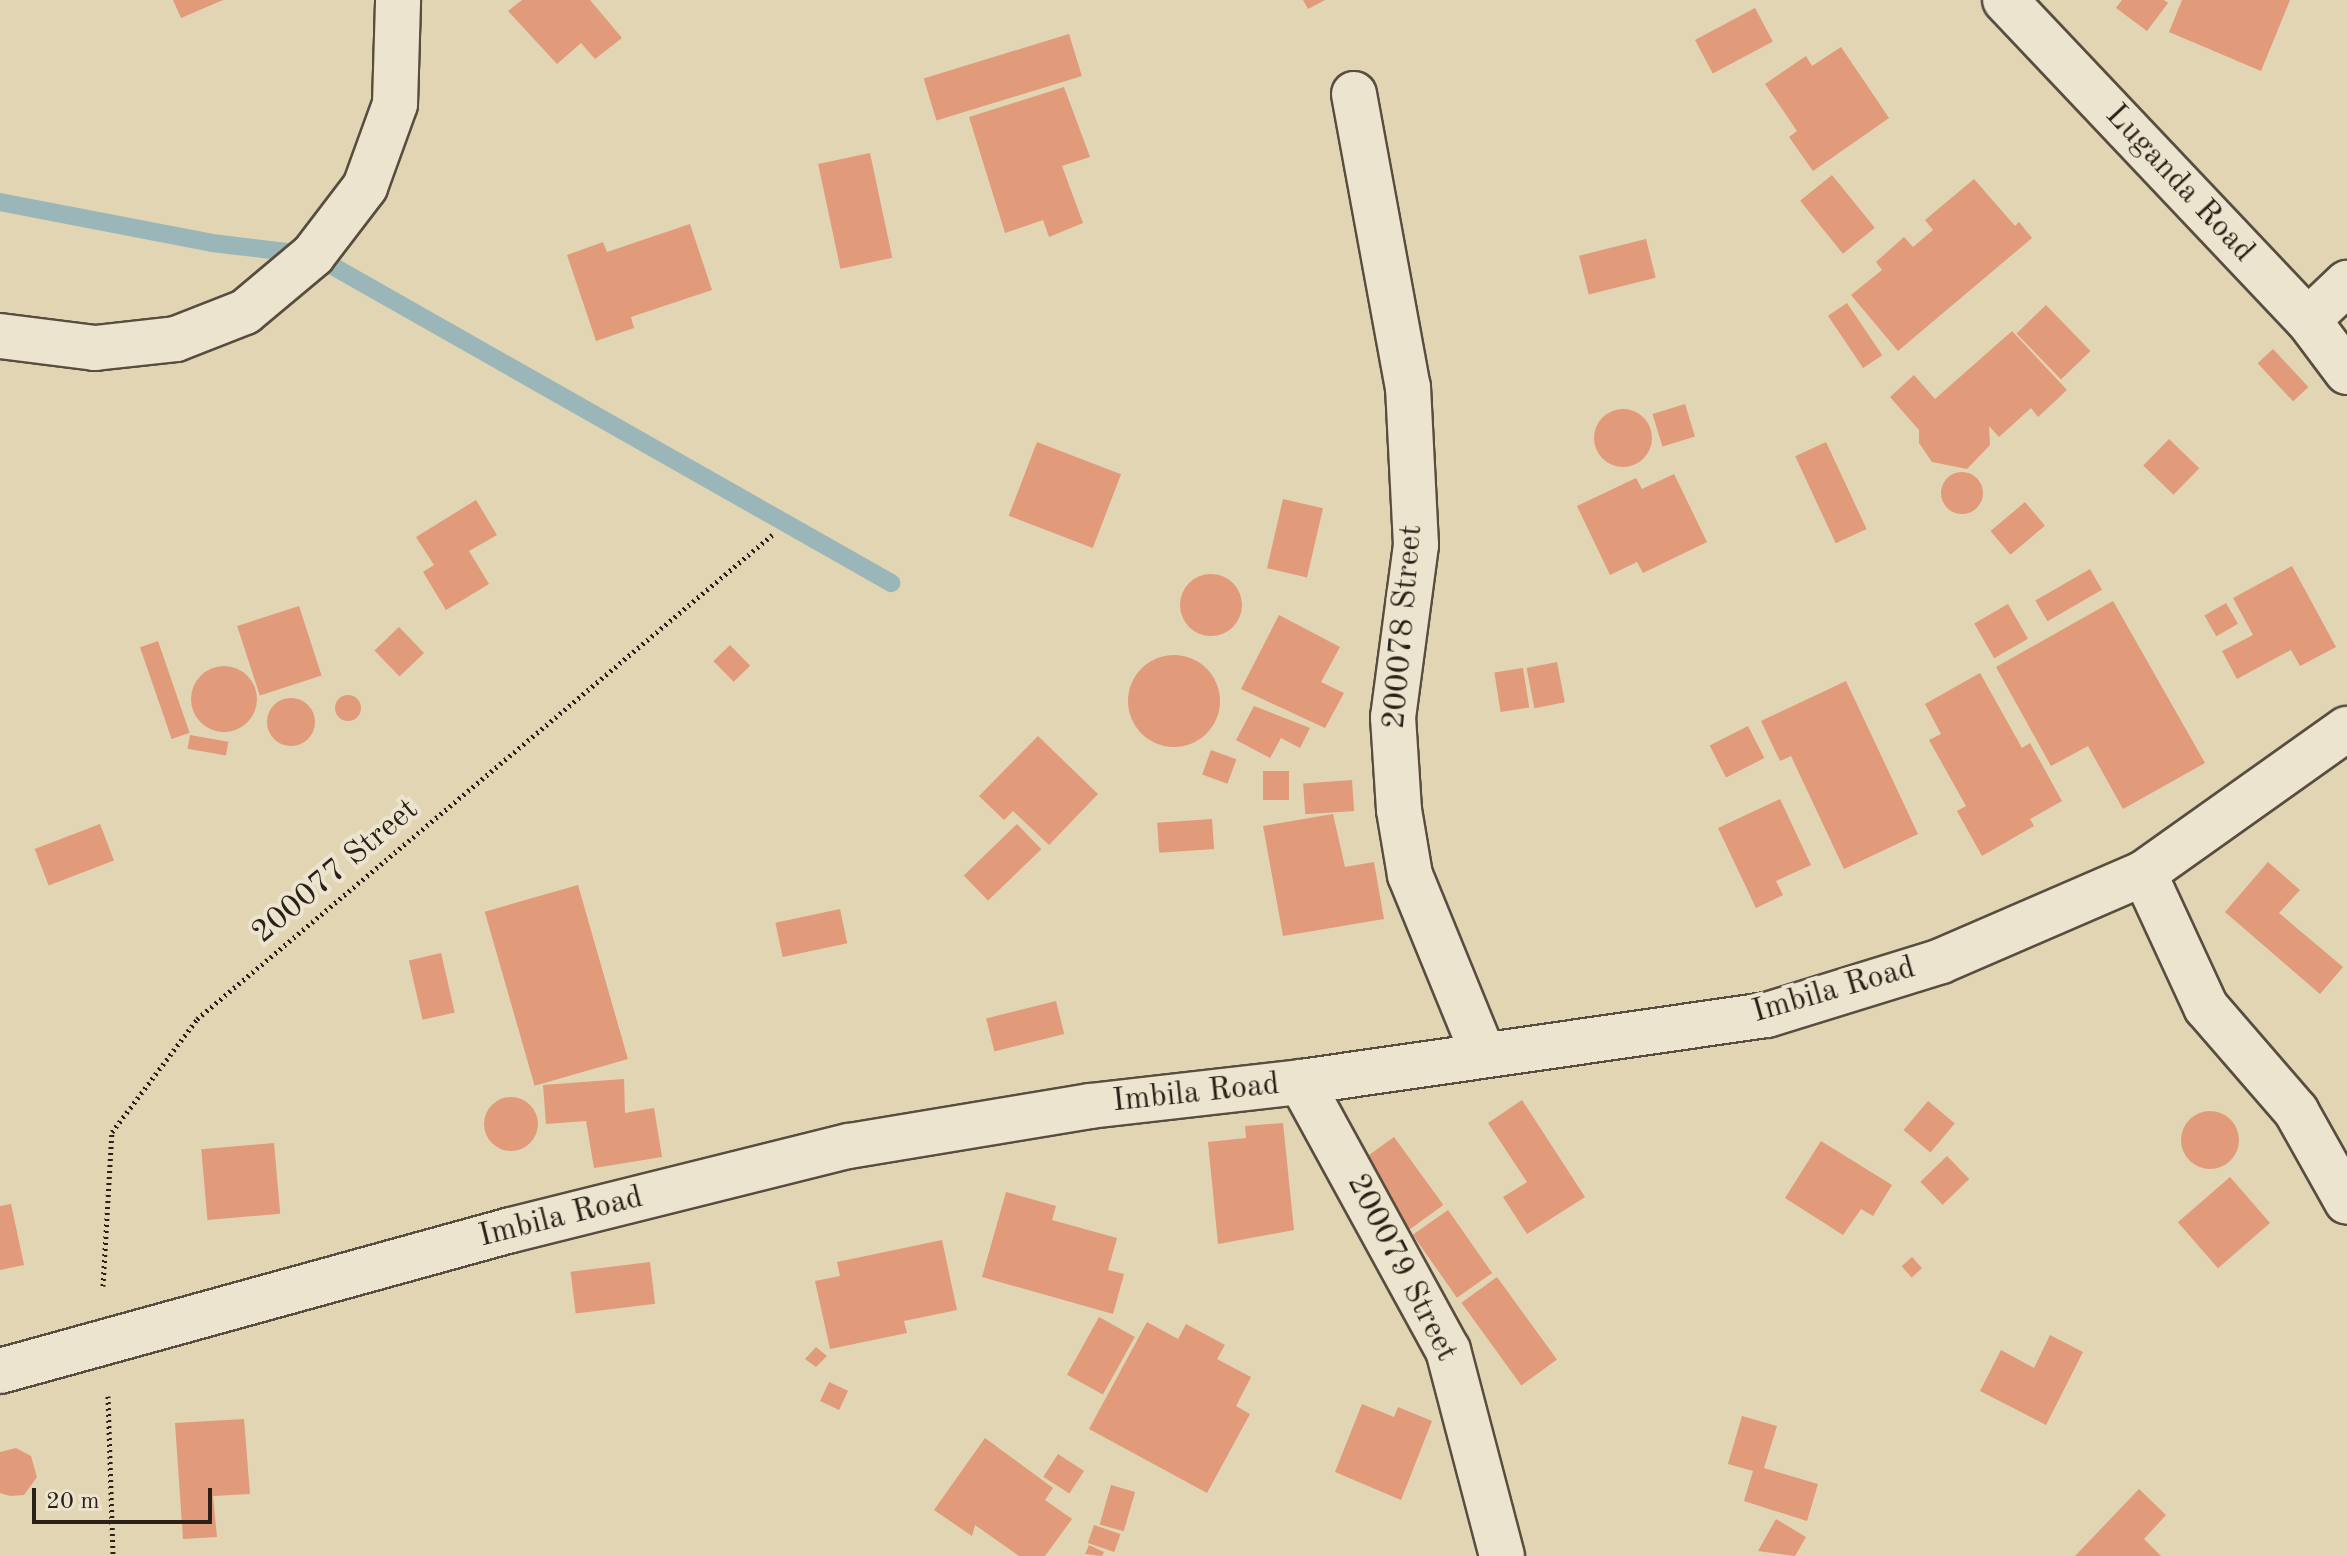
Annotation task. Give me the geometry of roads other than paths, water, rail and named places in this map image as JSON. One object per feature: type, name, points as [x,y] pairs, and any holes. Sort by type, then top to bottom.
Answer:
[{"type":"street","points":[[0,336],[95,348],[176,339],[245,312],[313,255],[365,187],[395,104],[398,0]]},
{"type":"street","name":"Luganda Road","points":[[2005,0],[2308,320],[2347,372]]},
{"type":"street","name":"200078 Street","points":[[1354,94],[1408,387],[1416,545],[1393,717],[1399,810],[1410,875],[1483,1054]]},
{"type":"street","points":[[2308,320],[2347,283]]},
{"type":"street","name":"Imbila Road","points":[[0,1371],[511,1230],[849,1146],[1090,1106],[1301,1082],[1767,1015],[1941,961],[2144,873],[2347,729]]},
{"type":"street","points":[[2144,873],[2206,1007],[2296,1111],[2347,1202]]},
{"type":"street","name":"200079 Street","points":[[1301,1082],[1448,1350],[1502,1556]]},
{"type":"waterway","points":[[0,202],[212,243],[313,255],[891,583]]}]
